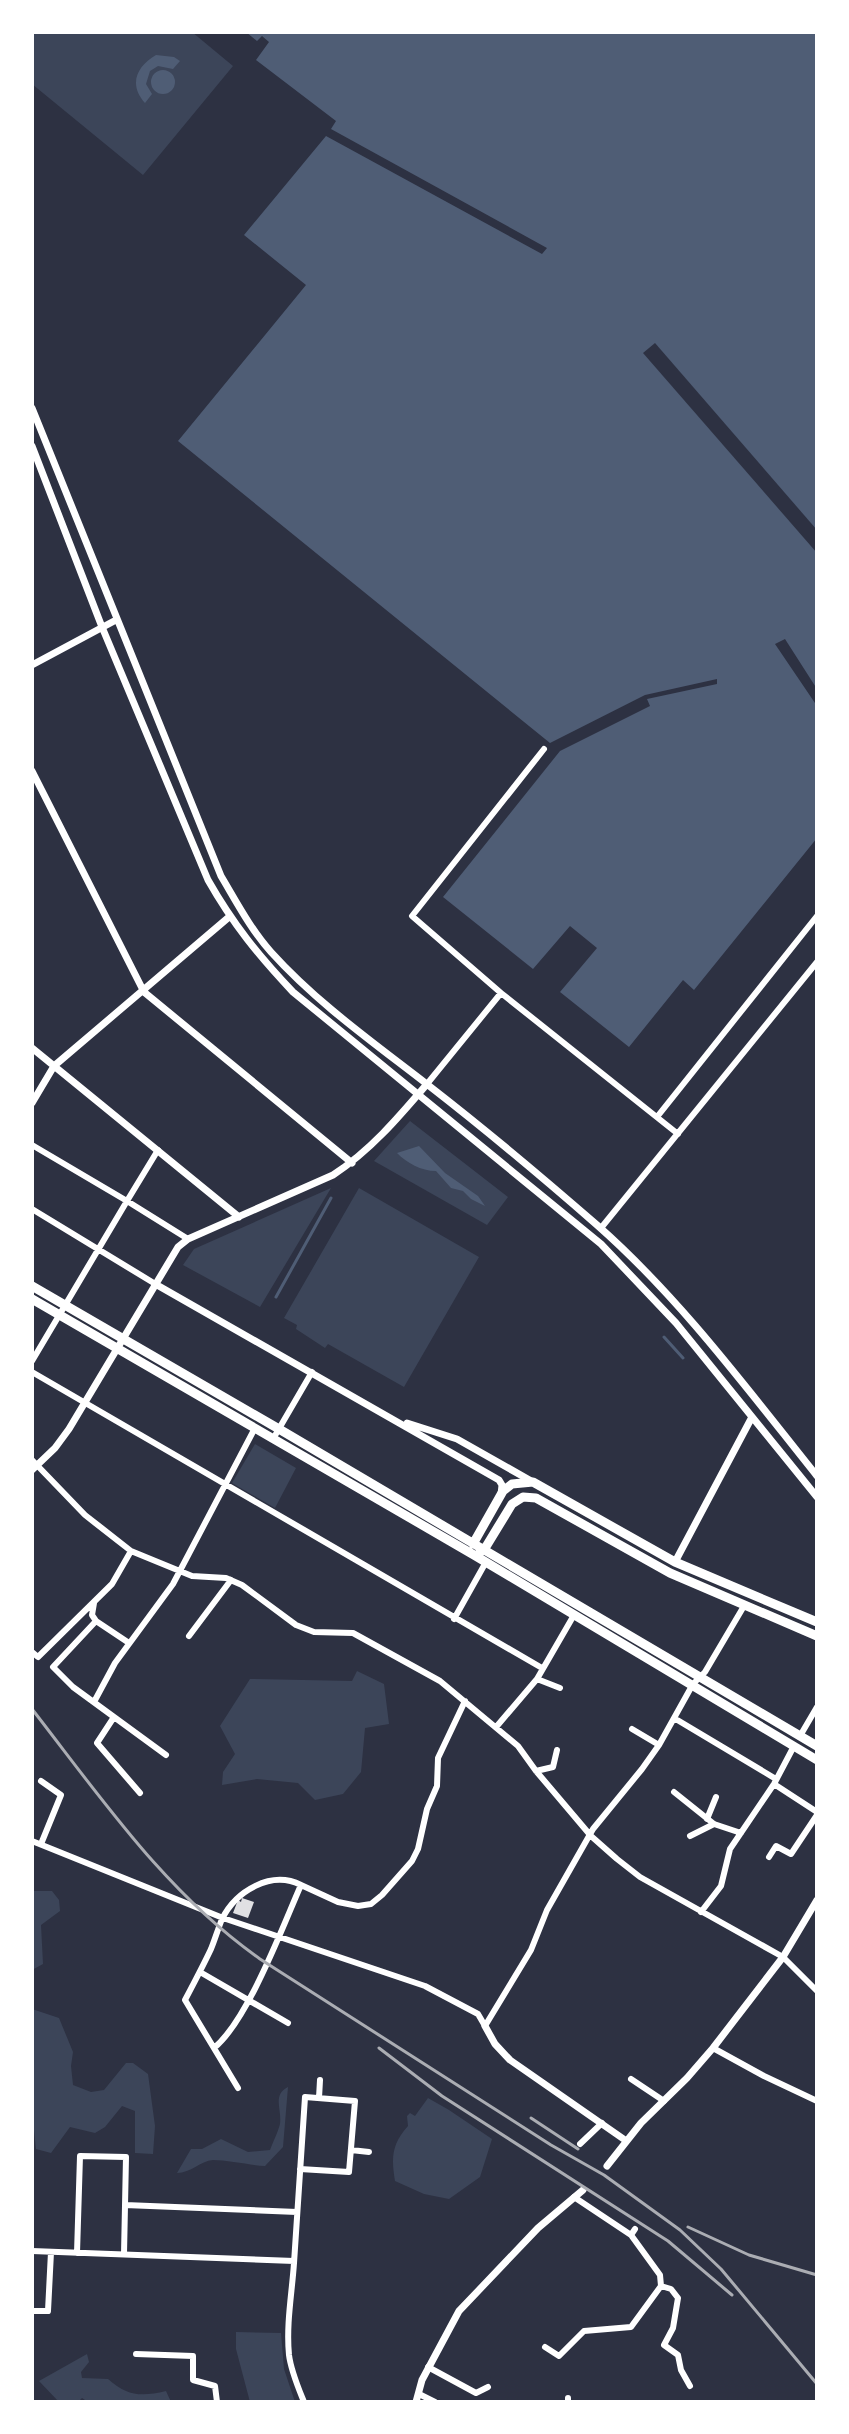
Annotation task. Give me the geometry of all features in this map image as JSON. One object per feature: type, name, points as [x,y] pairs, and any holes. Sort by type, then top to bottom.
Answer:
[{"type":"highway","points":[[32,1286],[273,1439],[473,1549],[484,1550],[697,1680],[817,1760]]},
{"type":"highway","points":[[32,1299],[279,1429],[473,1549],[486,1562],[574,1614],[817,1746]]},
{"type":"highway","points":[[473,1549],[501,1496],[512,1484],[533,1482],[675,1562],[817,1622]]},
{"type":"highway","points":[[484,1550],[512,1504],[523,1497],[536,1498],[670,1573],[817,1636]]},
{"type":"street","points":[[32,408],[221,876],[268,950],[298,980],[370,1041],[427,1084],[601,1228],[648,1273],[817,1476]]},
{"type":"street","points":[[32,437],[42,432]]},
{"type":"street","points":[[32,446],[102,627],[208,880],[229,917],[259,956],[293,992],[601,1244],[676,1323],[817,1497]]},
{"type":"street","points":[[32,665],[116,620]]},
{"type":"street","points":[[544,749],[412,916],[501,993],[678,1134]]},
{"type":"street","points":[[32,771],[144,992],[352,1163]]},
{"type":"street","points":[[32,1103],[54,1066],[229,917]]},
{"type":"street","points":[[657,1117],[817,917]]},
{"type":"street","points":[[601,1228],[817,962]]},
{"type":"street","points":[[501,993],[417,1096],[352,1163],[333,1175],[188,1239],[178,1247],[69,1429],[34,1465],[85,1515],[131,1551],[192,1576],[231,1580],[296,1625],[314,1632],[353,1633],[440,1681],[518,1746],[591,1836],[640,1877],[783,1957],[817,1991]]},
{"type":"street","points":[[32,1048],[239,1217]]},
{"type":"street","points":[[32,1145],[188,1239]]},
{"type":"street","points":[[32,1361],[158,1150]]},
{"type":"street","points":[[32,1209],[157,1285],[499,1480],[501,1496]]},
{"type":"street","points":[[32,1372],[542,1668]]},
{"type":"street","points":[[273,1439],[312,1372]]},
{"type":"street","points":[[675,1562],[752,1417]]},
{"type":"street","points":[[394,1419],[457,1439],[533,1482]]},
{"type":"street","points":[[94,1702],[115,1663],[180,1572],[255,1428]]},
{"type":"street","points":[[32,1652],[38,1657],[94,1603],[112,1584],[131,1551]]},
{"type":"street","points":[[454,1619],[486,1562]]},
{"type":"street","points":[[189,1636],[231,1580]]},
{"type":"street","points":[[94,1603],[92,1615],[96,1621],[129,1643]]},
{"type":"street","points":[[485,2026],[531,1950],[547,1910],[593,1829],[659,1745],[744,1606]]},
{"type":"street","points":[[497,1726],[537,1679],[574,1614]]},
{"type":"street","points":[[96,1621],[53,1667],[73,1687],[166,1755]]},
{"type":"street","points":[[537,1679],[560,1688]]},
{"type":"street","points":[[238,2088],[185,2000],[223,1918],[235,1901],[257,1885],[288,1879],[338,1902],[358,1906],[371,1904],[382,1895],[412,1861],[418,1849],[427,1809],[437,1786],[438,1758],[465,1701]]},
{"type":"street","points":[[701,1912],[721,1886],[730,1849],[775,1782],[817,1707]]},
{"type":"street","points":[[114,1717],[97,1743],[140,1793]]},
{"type":"street","points":[[674,1718],[775,1782],[817,1813],[791,1854],[776,1846],[769,1857]]},
{"type":"street","points":[[632,1729],[659,1745]]},
{"type":"street","points":[[536,1771],[553,1767],[557,1750]]},
{"type":"street","points":[[41,1781],[61,1795],[41,1844]]},
{"type":"street","points":[[674,1792],[714,1824],[741,1833]]},
{"type":"street","points":[[707,1819],[716,1797]]},
{"type":"street","points":[[690,1836],[714,1824]]},
{"type":"street","points":[[32,1841],[223,1918],[425,1986],[478,2014],[495,2044],[510,2060],[625,2140]]},
{"type":"street","points":[[214,2048],[227,2037],[249,1999],[301,1885]]},
{"type":"street","points":[[607,2166],[625,2140],[713,2048],[783,1957],[817,1900]]},
{"type":"street","points":[[200,1972],[288,2023]]},
{"type":"street","points":[[713,2048],[817,2101]]},
{"type":"street","points":[[631,2079],[664,2101]]},
{"type":"street","points":[[319,2098],[320,2080]]},
{"type":"street","points":[[300,2169],[349,2172],[355,2101],[305,2097],[288,2331],[289,2358],[304,2402]]},
{"type":"street","points":[[580,2144],[602,2123]]},
{"type":"street","points":[[351,2150],[369,2152]]},
{"type":"street","points":[[77,2253],[80,2156],[126,2157],[124,2254]]},
{"type":"street","points":[[435,2402],[418,2398],[428,2367],[459,2311],[538,2228],[583,2190]]},
{"type":"street","points":[[545,2347],[559,2356],[584,2331],[631,2327],[661,2286],[660,2275],[633,2232],[574,2197]]},
{"type":"street","points":[[125,2205],[297,2212]]},
{"type":"street","points":[[32,2251],[294,2261]]},
{"type":"street","points":[[32,2311],[48,2311],[51,2252]]},
{"type":"street","points":[[661,2286],[671,2289],[678,2298],[673,2328],[664,2345],[678,2355],[681,2370],[690,2386]]},
{"type":"street","points":[[136,2354],[193,2356],[193,2380],[215,2386],[217,2402]]},
{"type":"street","points":[[428,2367],[476,2393],[488,2387]]},
{"type":"shaded area","points":[[32,32],[192,32],[233,66],[143,175],[32,84]]},
{"type":"shaded area","points":[[246,32],[817,32],[817,689],[785,639],[775,644],[817,706],[817,838],[694,990],[683,980],[629,1047],[560,992],[597,948],[570,926],[533,969],[443,897],[560,751],[650,706],[647,699],[717,684],[717,679],[645,695],[550,743],[178,441],[306,285],[244,235],[326,136],[542,254],[547,248],[331,129],[336,121],[256,60],[269,42],[262,36],[257,41]]},
{"type":"shaded area","points":[[156,55],[174,57],[180,61],[173,69],[158,66],[150,71],[146,84],[152,94],[145,103],[137,89],[137,76],[144,64]]},
{"type":"shaded area","points":[[163,70],[172,73],[175,82],[172,91],[163,94],[154,91],[151,82],[154,73]]},
{"type":"shaded area","points":[[410,1121],[508,1197],[487,1225],[374,1161]]},
{"type":"shaded area","points":[[419,1146],[445,1173],[478,1196],[485,1206],[463,1191],[451,1188],[436,1171],[415,1166],[397,1153]]},
{"type":"shaded area","points":[[331,1188],[260,1307],[183,1265],[194,1249]]},
{"type":"shaded area","points":[[359,1188],[479,1257],[404,1387],[328,1344],[325,1348],[284,1318]]},
{"type":"shaded area","points":[[255,1444],[296,1468],[275,1508],[232,1483]]},
{"type":"shaded area","points":[[357,1671],[384,1684],[389,1724],[365,1728],[361,1772],[343,1794],[315,1800],[298,1783],[257,1779],[222,1785],[223,1772],[235,1754],[220,1726],[250,1679],[352,1681]]},
{"type":"shaded area","points":[[32,1891],[52,1891],[59,1900],[60,1911],[41,1925],[43,1964],[32,1970]]},
{"type":"shaded area","points":[[32,2009],[59,2018],[73,2052],[73,2085],[91,2092],[104,2090],[126,2063],[133,2063],[148,2074],[155,2126],[153,2154],[135,2153],[135,2111],[122,2106],[105,2127],[95,2133],[70,2127],[51,2153],[36,2149],[32,2112]]},
{"type":"shaded area","points":[[288,2087],[283,2147],[265,2166],[213,2160],[177,2173],[191,2149],[202,2149],[221,2139],[248,2152],[270,2150],[280,2124],[280,2094]]},
{"type":"shaded area","points":[[428,2098],[492,2139],[480,2177],[449,2199],[424,2194],[395,2181],[394,2151],[408,2126],[407,2116],[410,2113],[415,2116]]},
{"type":"shaded area","points":[[236,2332],[281,2333],[284,2369],[295,2402],[250,2402],[236,2349]]},
{"type":"shaded area","points":[[87,2354],[89,2362],[81,2372],[82,2378],[108,2379],[135,2394],[166,2391],[171,2402],[88,2402],[82,2398],[78,2402],[59,2402],[39,2381]]},
{"type":"pier","points":[[655,343],[817,530],[817,553],[643,353]]},
{"type":"building","points":[[242,1898],[254,1902],[248,1918],[233,1913],[238,1900],[241,1902]]},
{"type":"waterway","points":[[276,1297],[331,1198]]},
{"type":"waterway","points":[[664,1337],[683,1358]]},
{"type":"railway","points":[[32,1709],[137,1843],[165,1875],[226,1933],[260,1959],[551,2145],[604,2175],[680,2230],[721,2269],[817,2384]]},
{"type":"railway","points":[[379,2048],[442,2096],[668,2241],[732,2295]]},
{"type":"railway","points":[[531,2118],[578,2149]]},
{"type":"railway","points":[[688,2227],[749,2255],[817,2275]]}]
